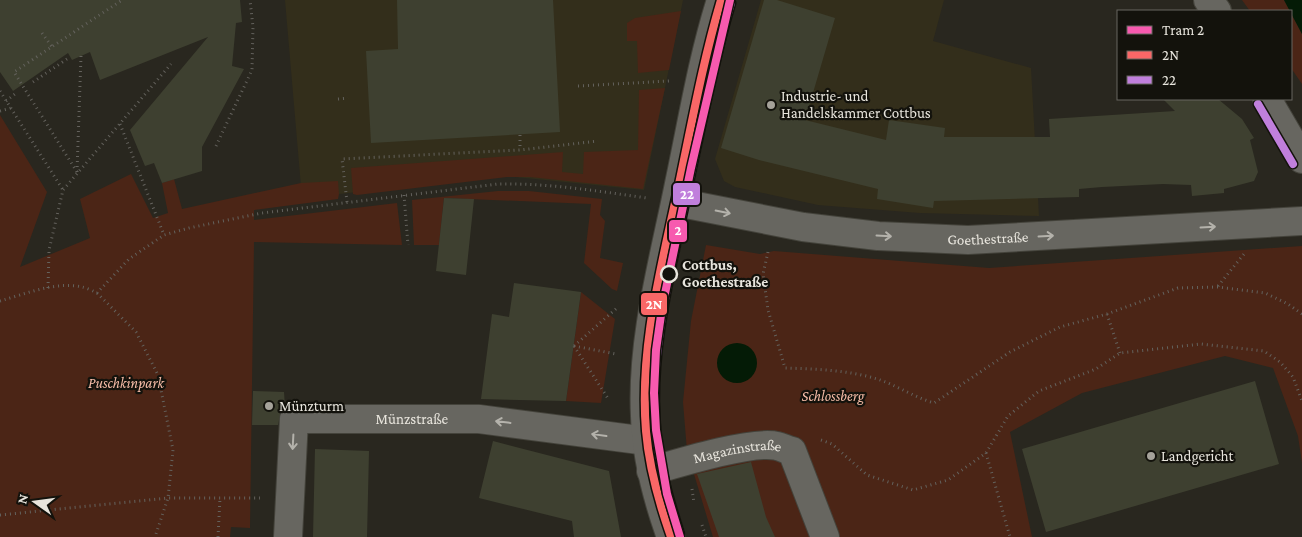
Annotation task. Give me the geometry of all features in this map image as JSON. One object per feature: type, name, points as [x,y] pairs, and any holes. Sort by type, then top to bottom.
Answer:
[{"type":"street","points":[[671,537],[651,471],[644,416],[646,366],[653,314],[701,79],[721,0]]},
{"type":"street","points":[[1208,0],[1216,10]]},
{"type":"street","points":[[1268,100],[1302,159]]},
{"type":"street","name":"Goethestraße","points":[[676,202],[803,227],[878,236],[968,240],[1302,221]]},
{"type":"street","name":"Münzstraße","points":[[288,537],[294,419],[480,419],[647,441]]},
{"type":"street","name":"Magazinstraße","points":[[651,471],[685,461],[752,446],[776,445],[792,451],[825,537]]},
{"type":"path","points":[[77,172],[14,72],[122,0]]},
{"type":"path","points":[[216,146],[252,70],[253,27],[250,0]]},
{"type":"path","points":[[42,33],[52,47]]},
{"type":"path","points":[[77,172],[81,56]]},
{"type":"path","points":[[33,82],[70,57]]},
{"type":"path","points":[[48,288],[49,250],[63,190],[171,64]]},
{"type":"path","points":[[578,86],[667,80]]},
{"type":"path","points":[[0,91],[63,190]]},
{"type":"path","points":[[6,101],[15,94]]},
{"type":"path","points":[[338,99],[348,98]]},
{"type":"path","points":[[0,111],[11,108]]},
{"type":"path","points":[[120,124],[164,235]]},
{"type":"path","points":[[520,135],[520,150]]},
{"type":"path","points":[[347,202],[342,159],[520,150],[598,141]]},
{"type":"path","points":[[97,293],[129,259],[164,235],[262,213],[498,184],[529,184],[593,190],[648,199]]},
{"type":"path","points":[[404,195],[408,245]]},
{"type":"path","points":[[1218,287],[1246,252],[1246,225]]},
{"type":"path","points":[[770,246],[764,274],[768,310],[785,368],[828,370],[877,379],[934,404],[1010,352],[1060,327],[1107,314],[1178,288],[1218,287],[1265,293],[1288,304],[1302,314]]},
{"type":"path","points":[[0,300],[48,288],[83,287],[97,293],[136,332],[158,375],[173,450],[168,498],[156,537]]},
{"type":"path","points":[[574,346],[618,307]]},
{"type":"path","points":[[1107,314],[1120,353]]},
{"type":"path","points":[[813,438],[832,444],[866,475],[913,490],[948,480],[986,453],[1008,416],[1040,391],[1096,369],[1120,353],[1201,344],[1264,351],[1280,362],[1292,377],[1302,401]]},
{"type":"path","points":[[574,346],[616,354]]},
{"type":"path","points":[[574,346],[609,400]]},
{"type":"path","points":[[986,453],[1010,537]]},
{"type":"path","points":[[0,514],[168,498],[251,499],[290,496]]},
{"type":"path","points":[[218,537],[220,498]]},
{"type":"shaded area","points":[[285,0],[683,0],[644,190],[506,176],[302,198]]},
{"type":"shaded area","points":[[761,0],[944,0],[933,41],[1031,68],[1039,216],[920,213],[818,205],[735,187],[724,181],[715,159]]},
{"type":"shaded area","points":[[1284,0],[1302,0],[1302,34],[1292,15],[1292,10],[1289,10]]},
{"type":"shaded area","points":[[741,343],[748,346],[754,352],[757,363],[756,371],[748,380],[741,383],[733,383],[726,380],[718,371],[717,359],[720,352],[729,344]]},
{"type":"green space","points":[[1242,0],[1284,0],[1289,10],[1249,10]]},
{"type":"green space","points":[[681,11],[669,70],[638,73],[637,41],[627,41],[627,23],[635,18]]},
{"type":"green space","points":[[1292,15],[1302,34],[1302,84],[1292,69]]},
{"type":"green space","points":[[665,88],[643,189],[530,177],[507,177],[353,194],[351,168],[563,152],[562,172],[583,174],[584,152],[638,150],[639,90]]},
{"type":"green space","name":"Puschkinpark","points":[[0,115],[47,192],[20,267],[90,238],[80,199],[131,174],[153,218],[168,213],[162,183],[174,179],[182,209],[301,183],[338,181],[338,199],[254,210],[254,220],[397,203],[402,245],[254,242],[250,528],[231,527],[230,537],[0,537]]},
{"type":"green space","points":[[498,191],[529,191],[602,199],[600,215],[605,221],[600,258],[623,263],[617,291],[612,289],[584,263],[591,204],[444,198],[439,245],[414,245],[412,200]]},
{"type":"green space","name":"Schlossberg","points":[[706,245],[760,254],[774,251],[989,268],[1302,246],[1302,463],[1298,436],[1273,368],[1225,356],[1082,393],[1010,432],[1032,537],[713,537],[687,451],[683,402],[691,321]]},
{"type":"green space","points":[[581,292],[615,319],[601,403],[566,401]]},
{"type":"building","points":[[0,0],[240,0],[242,22],[236,23],[232,66],[244,69],[202,147],[202,171],[162,183],[154,163],[145,166],[130,130],[208,37],[100,80],[90,52],[72,60],[68,53],[13,91],[0,72]]},
{"type":"building","points":[[397,0],[553,0],[560,132],[371,143],[366,51],[398,49]]},
{"type":"building","points":[[764,0],[777,0],[835,18],[805,120],[886,140],[889,120],[945,128],[944,137],[1050,137],[1049,119],[1175,111],[1164,100],[1219,100],[1242,119],[1254,138],[1250,140],[1258,172],[1254,181],[1224,189],[1224,193],[1192,196],[1191,185],[1163,184],[1102,187],[1079,189],[1079,197],[934,201],[933,208],[877,199],[878,189],[759,160],[721,148]]},
{"type":"building","points":[[444,198],[474,199],[466,275],[436,271]]},
{"type":"building","points":[[514,283],[581,292],[566,401],[481,399],[492,314],[509,317]]},
{"type":"building","name":"Landgericht","points":[[1255,381],[1279,464],[1046,532],[1022,449]]},
{"type":"building","name":"Münzturm","points":[[253,391],[284,392],[285,407],[281,411],[278,425],[252,425]]},
{"type":"building","points":[[493,441],[609,471],[621,537],[574,537],[572,521],[479,498]]},
{"type":"building","points":[[315,449],[369,451],[367,537],[313,537]]},
{"type":"building","points":[[751,462],[766,517],[775,537],[719,537],[697,474]]},
{"type":"tram line","name":"2","points":[[680,537],[667,494],[656,430],[654,393],[656,350],[662,308],[691,168],[730,0]]},
{"type":"transit line","name":"2N","points":[[671,537],[662,511],[649,458],[646,431],[646,368],[659,276],[703,69],[721,0]]},
{"type":"transit line","name":"22","points":[[680,534],[665,483],[657,444],[656,370],[663,308],[669,278],[708,95],[731,3]]},
{"type":"transit line","name":"22","points":[[1258,104],[1293,164]]},
{"type":"place","name":"Industrie- und Handelskammer Cottbus","points":[[771,105]]},
{"type":"place","name":"Cottbus, Goethestraße","points":[[669,274]]},
{"type":"place","name":"Münzturm","points":[[269,406]]},
{"type":"place","name":"Landgericht","points":[[1151,456]]}]
